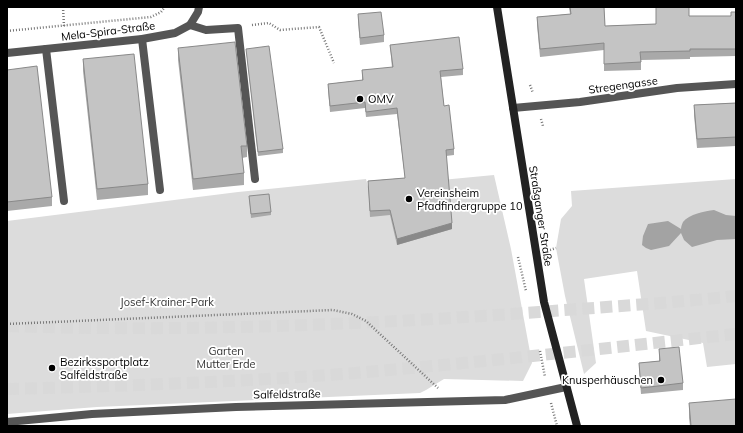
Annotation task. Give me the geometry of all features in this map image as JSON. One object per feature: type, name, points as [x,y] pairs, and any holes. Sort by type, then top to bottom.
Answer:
[{"type":"street","points":[[199,7],[198,12],[190,25],[206,30],[238,28],[255,180]]},
{"type":"street","name":"Straßganger Straße","points":[[497,7],[544,302],[577,426]]},
{"type":"street","name":"Mela-Spira-Straße","points":[[7,53],[142,39],[175,33],[190,25]]},
{"type":"street","points":[[142,39],[160,190]]},
{"type":"street","points":[[46,49],[64,201]]},
{"type":"street","name":"Stregengasse","points":[[513,108],[580,102],[677,88],[736,84]]},
{"type":"street","name":"Salfeldstraße","points":[[7,422],[92,414],[236,407],[505,400],[566,386]]},
{"type":"path","points":[[63,7],[64,26]]},
{"type":"path","points":[[7,31],[150,17],[161,12],[165,7]]},
{"type":"path","points":[[263,23],[269,22],[280,30],[319,27],[334,63]]},
{"type":"path","points":[[550,250],[556,248]]},
{"type":"path","points":[[518,257],[526,293]]},
{"type":"path","points":[[7,324],[333,310],[352,314],[366,321],[453,402]]},
{"type":"path","points":[[540,348],[548,391],[557,426]]},
{"type":"green space","name":"Josef-Krainer-Park","points":[[494,175],[511,249],[532,363],[523,381],[444,379],[420,393],[97,407],[7,414],[7,221],[238,192],[366,179],[368,187]]},
{"type":"green space","points":[[736,179],[736,364],[707,367],[703,343],[646,331],[637,271],[584,279],[596,363],[584,374],[565,296],[556,248],[561,219],[572,206],[571,191]]},
{"type":"shaded area","points":[[714,210],[726,215],[736,216],[736,239],[717,240],[692,247],[684,240],[681,233],[669,246],[651,250],[642,245],[643,236],[648,224],[668,221],[681,229],[683,222],[689,217],[702,212]]},
{"type":"building","points":[[570,7],[604,7],[605,26],[656,24],[656,7],[689,7],[689,16],[731,16],[731,12],[736,12],[736,49],[690,49],[690,51],[640,52],[641,62],[604,64],[604,43],[540,49],[537,17],[571,14]]},
{"type":"building","points":[[381,12],[384,35],[360,38],[358,14]]},
{"type":"building","points":[[459,37],[463,69],[440,71],[444,106],[449,105],[454,149],[446,150],[452,223],[397,239],[390,210],[370,211],[368,181],[405,178],[397,108],[366,112],[365,102],[330,106],[328,84],[363,80],[362,70],[393,67],[390,45]]},
{"type":"building","points":[[235,42],[247,146],[241,146],[244,173],[193,179],[178,48]]},
{"type":"building","points":[[269,46],[283,149],[258,152],[246,49]]},
{"type":"building","points":[[134,54],[148,184],[97,189],[83,59]]},
{"type":"building","points":[[37,66],[52,197],[7,202],[7,70]]},
{"type":"building","points":[[736,103],[736,137],[697,139],[694,105]]},
{"type":"building","points":[[269,194],[271,212],[251,214],[249,196]]},
{"type":"building","name":"Knusperhäuschen","points":[[679,347],[683,383],[641,388],[639,363],[660,361],[659,349]]},
{"type":"building","points":[[736,399],[736,426],[691,426],[689,403]]},
{"type":"tunnel","points":[[7,326],[73,328],[206,328],[340,324],[473,317],[736,296]]},
{"type":"tunnel","points":[[7,389],[182,383],[356,373],[499,360],[736,334]]},
{"type":"place","name":"OMV","points":[[360,99]]},
{"type":"place","name":"Vereinsheim Pfadfindergruppe 10","points":[[409,199]]},
{"type":"place","name":"Bezirkssportplatz Salfeldstraße","points":[[52,368]]},
{"type":"place","name":"Knusperhäuschen","points":[[661,380]]},
{"type":"park label","name":"Garten Mutter Erde","points":[[226,357]]}]
